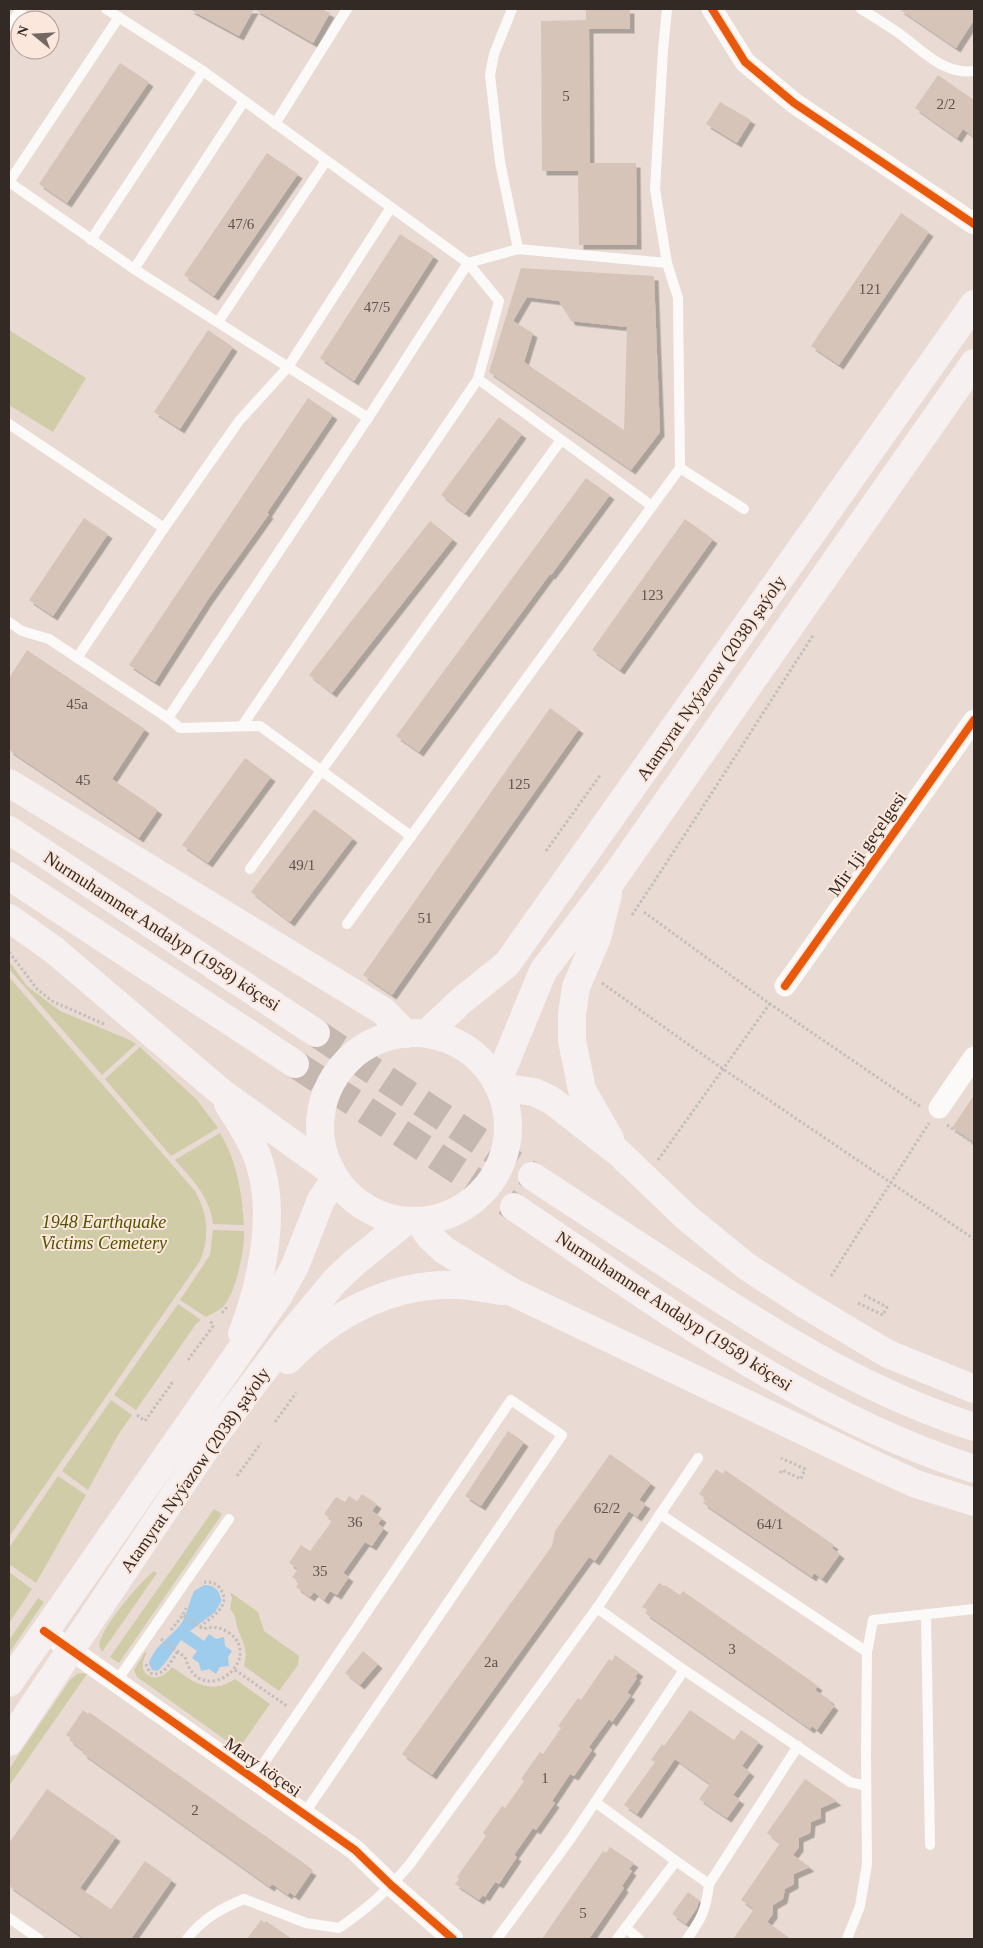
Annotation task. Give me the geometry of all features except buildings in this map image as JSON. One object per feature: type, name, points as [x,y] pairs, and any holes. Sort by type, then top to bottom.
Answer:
[{"type":"main road","name":"Atamyrat Nyýazow (2038) şaýoly","points":[[416,1033],[461,1002],[507,964],[974,304]]},
{"type":"main road","name":"Atamyrat Nyýazow (2038) şaýoly","points":[[498,1085],[543,971],[611,882],[974,363]]},
{"type":"main road","points":[[9,783],[416,1033],[452,1041],[470,1052],[485,1066],[498,1085],[506,1109],[507,1132],[504,1154],[494,1175],[480,1193],[462,1208],[441,1217],[413,1221],[386,1217],[368,1209],[351,1198],[333,1175],[323,1153],[320,1133],[321,1114],[326,1094],[335,1076],[347,1061],[362,1048],[380,1039],[416,1033]]},
{"type":"main road","name":"Nurmuhammet Andalyp (1958) köçesi","points":[[9,830],[316,1033]]},
{"type":"main road","points":[[9,876],[295,1064]]},
{"type":"main road","points":[[611,882],[597,938],[576,987],[572,1014],[572,1040],[582,1090],[618,1153]]},
{"type":"main road","points":[[9,918],[54,950],[221,1092],[333,1175]]},
{"type":"main road","points":[[498,1085],[534,1092],[551,1100],[618,1153],[686,1217],[746,1266],[776,1286],[888,1354],[974,1389]]},
{"type":"main road","points":[[221,1092],[249,1136],[255,1149],[263,1173],[266,1199],[263,1250],[253,1303],[227,1372]]},
{"type":"main road","name":"Atamyrat Nyýazow (2038) şaýoly","points":[[9,1683],[279,1295],[295,1266],[333,1175]]},
{"type":"main road","name":"Nurmuhammet Andalyp (1958) köçesi","points":[[532,1176],[723,1301],[796,1346],[872,1386],[974,1427]]},
{"type":"main road","name":"Nurmuhammet Andalyp (1958) köçesi","points":[[514,1207],[701,1332],[769,1374],[823,1404],[901,1443],[974,1469]]},
{"type":"main road","name":"Atamyrat Nyýazow (2038) şaýoly","points":[[9,1742],[212,1439],[290,1335],[335,1281],[354,1263],[413,1221]]},
{"type":"main road","points":[[413,1221],[444,1250],[512,1292],[916,1484],[974,1502]]},
{"type":"main road","points":[[212,1439],[305,1343],[326,1325],[348,1312],[370,1302],[424,1287],[453,1285],[512,1292]]},
{"type":"street","points":[[712,9],[736,51],[745,62],[794,103],[974,224]]},
{"type":"street","name":"Mir 1ji geçelgesi","points":[[785,986],[974,720]]},
{"type":"street","points":[[936,1112],[974,1057]]},
{"type":"street","name":"Mary köçesi","points":[[44,1632],[355,1850],[453,1939]]},
{"type":"lane","points":[[9,26],[21,9]]},
{"type":"lane","points":[[106,9],[244,101],[468,263],[499,301],[478,380],[242,726]]},
{"type":"lane","points":[[275,124],[347,9]]},
{"type":"lane","points":[[512,9],[494,54],[490,75],[500,162],[518,249]]},
{"type":"lane","points":[[347,924],[680,468],[678,298],[667,263],[655,189],[662,50],[667,9]]},
{"type":"lane","points":[[861,9],[899,34],[938,64],[959,71],[974,71]]},
{"type":"lane","points":[[119,17],[9,182],[134,269],[368,418]]},
{"type":"lane","points":[[91,240],[202,72]]},
{"type":"lane","points":[[134,269],[244,101]]},
{"type":"lane","points":[[218,322],[326,161]]},
{"type":"lane","points":[[77,658],[164,528],[239,421],[288,367],[390,208]]},
{"type":"lane","points":[[168,718],[368,418],[468,263],[518,249],[667,263]]},
{"type":"lane","points":[[478,380],[652,506]]},
{"type":"lane","points":[[9,424],[164,528]]},
{"type":"lane","points":[[250,869],[561,440]]},
{"type":"lane","points":[[680,468],[744,509]]},
{"type":"lane","points":[[9,622],[22,631],[49,639],[168,718],[180,728],[260,726],[412,836]]},
{"type":"lane","points":[[253,1779],[511,1400],[562,1435],[304,1814]]},
{"type":"lane","points":[[187,1939],[218,1910],[244,1899],[306,1923],[338,1928],[367,1909],[410,1864],[597,1608],[698,1458]]},
{"type":"lane","points":[[660,1514],[867,1652]]},
{"type":"lane","points":[[116,1682],[229,1519]]},
{"type":"lane","points":[[597,1608],[684,1670],[850,1782],[866,1786]]},
{"type":"lane","points":[[847,1939],[860,1906],[868,1864],[866,1786],[867,1652],[873,1620],[974,1609]]},
{"type":"lane","points":[[926,1614],[930,1845]]},
{"type":"lane","points":[[497,1939],[571,1838],[684,1670]]},
{"type":"lane","points":[[687,1939],[700,1921],[707,1905],[709,1884],[798,1746]]},
{"type":"lane","points":[[595,1802],[709,1884]]},
{"type":"lane","points":[[617,1939],[676,1860]]},
{"type":"lane","points":[[9,1918],[39,1939]]},
{"type":"lane","points":[[626,1928],[639,1939]]},
{"type":"path","points":[[546,851],[601,774]]},
{"type":"path","points":[[632,914],[684,838],[709,796]]},
{"type":"path","points":[[644,912],[770,1004],[936,1112],[974,1144]]},
{"type":"path","points":[[9,952],[37,989],[52,1001],[73,1012],[115,1028]]},
{"type":"path","points":[[597,980],[723,1069],[974,1239]]},
{"type":"path","points":[[655,1164],[785,986]]},
{"type":"path","points":[[832,1276],[936,1112]]},
{"type":"path","points":[[858,1303],[882,1315],[887,1307],[864,1295]]},
{"type":"path","points":[[222,1313],[229,1303]]},
{"type":"path","points":[[188,1360],[213,1326],[210,1320]]},
{"type":"path","points":[[137,1415],[145,1421],[174,1380]]},
{"type":"path","points":[[276,1422],[296,1393]]},
{"type":"path","points":[[237,1476],[261,1443]]},
{"type":"path","points":[[780,1473],[782,1470],[800,1479],[805,1469],[781,1458]]},
{"type":"path","points":[[196,1585],[210,1582],[216,1585],[224,1596],[221,1610],[199,1627]]},
{"type":"path","points":[[170,1631],[183,1615],[188,1601]]},
{"type":"path","points":[[156,1644],[162,1638],[185,1656],[188,1666],[201,1679],[219,1680],[235,1670],[239,1652],[237,1642],[232,1635],[224,1629],[215,1627],[202,1629],[184,1616]]},
{"type":"path","points":[[147,1658],[146,1662],[150,1673],[158,1674],[164,1671],[177,1651]]},
{"type":"path","points":[[235,1670],[275,1698]]},
{"type":"green space","points":[[9,330],[86,378],[53,432],[9,405]]},
{"type":"green space","points":[[9,961],[27,986],[60,1011],[136,1044],[102,1075],[9,969]]},
{"type":"green space","name":"1948 Earthquake Victims Cemetery","points":[[9,977],[195,1191],[203,1208],[206,1234],[200,1261],[9,1537]]},
{"type":"green space","points":[[140,1047],[197,1100],[218,1128],[171,1156],[105,1079]]},
{"type":"green space","points":[[220,1133],[235,1166],[242,1201],[244,1225],[213,1224],[204,1197],[194,1181],[175,1160]]},
{"type":"green space","points":[[213,1230],[244,1231],[244,1239],[239,1270],[232,1292],[223,1307],[206,1317],[180,1300],[210,1255]]},
{"type":"green space","points":[[178,1304],[201,1320],[196,1324],[136,1410],[114,1395]]},
{"type":"green space","points":[[111,1400],[132,1415],[118,1435],[88,1490],[62,1471]]},
{"type":"green space","points":[[58,1476],[86,1495],[36,1583],[9,1564],[9,1548]]},
{"type":"green space","points":[[214,1509],[222,1514],[119,1663],[110,1657]]},
{"type":"green space","points":[[154,1571],[157,1573],[102,1652],[99,1645],[114,1616]]},
{"type":"green space","points":[[9,1572],[32,1589],[9,1623]]},
{"type":"green space","points":[[230,1592],[258,1612],[264,1631],[299,1656],[298,1665],[279,1691],[244,1666],[245,1648],[234,1614],[230,1609],[232,1598]]},
{"type":"green space","points":[[38,1598],[44,1602],[9,1653],[9,1640]]},
{"type":"green space","points":[[145,1652],[147,1653],[143,1660],[143,1667],[149,1676],[160,1677],[172,1667],[187,1678],[209,1687],[226,1684],[235,1679],[270,1704],[242,1744],[234,1746],[137,1677],[134,1670]]},
{"type":"green space","points":[[81,1673],[87,1674],[9,1786],[9,1769],[70,1680]]},
{"type":"water","points":[[204,1585],[217,1589],[221,1602],[215,1612],[190,1631],[204,1641],[209,1634],[216,1639],[224,1637],[225,1646],[232,1651],[228,1657],[229,1666],[220,1667],[216,1674],[209,1669],[201,1671],[199,1663],[192,1658],[197,1651],[181,1640],[160,1669],[157,1671],[152,1670],[149,1663],[155,1651],[181,1624],[194,1591]]},
{"type":"tunnel","points":[[316,1033],[532,1176]]},
{"type":"tunnel","points":[[295,1064],[514,1207]]},
{"type":"cycle path","points":[[712,9],[745,62],[794,103],[974,224]]},
{"type":"cycle path","points":[[785,986],[974,720]]},
{"type":"cycle path","points":[[44,1631],[355,1850],[391,1885],[453,1939]]}]
